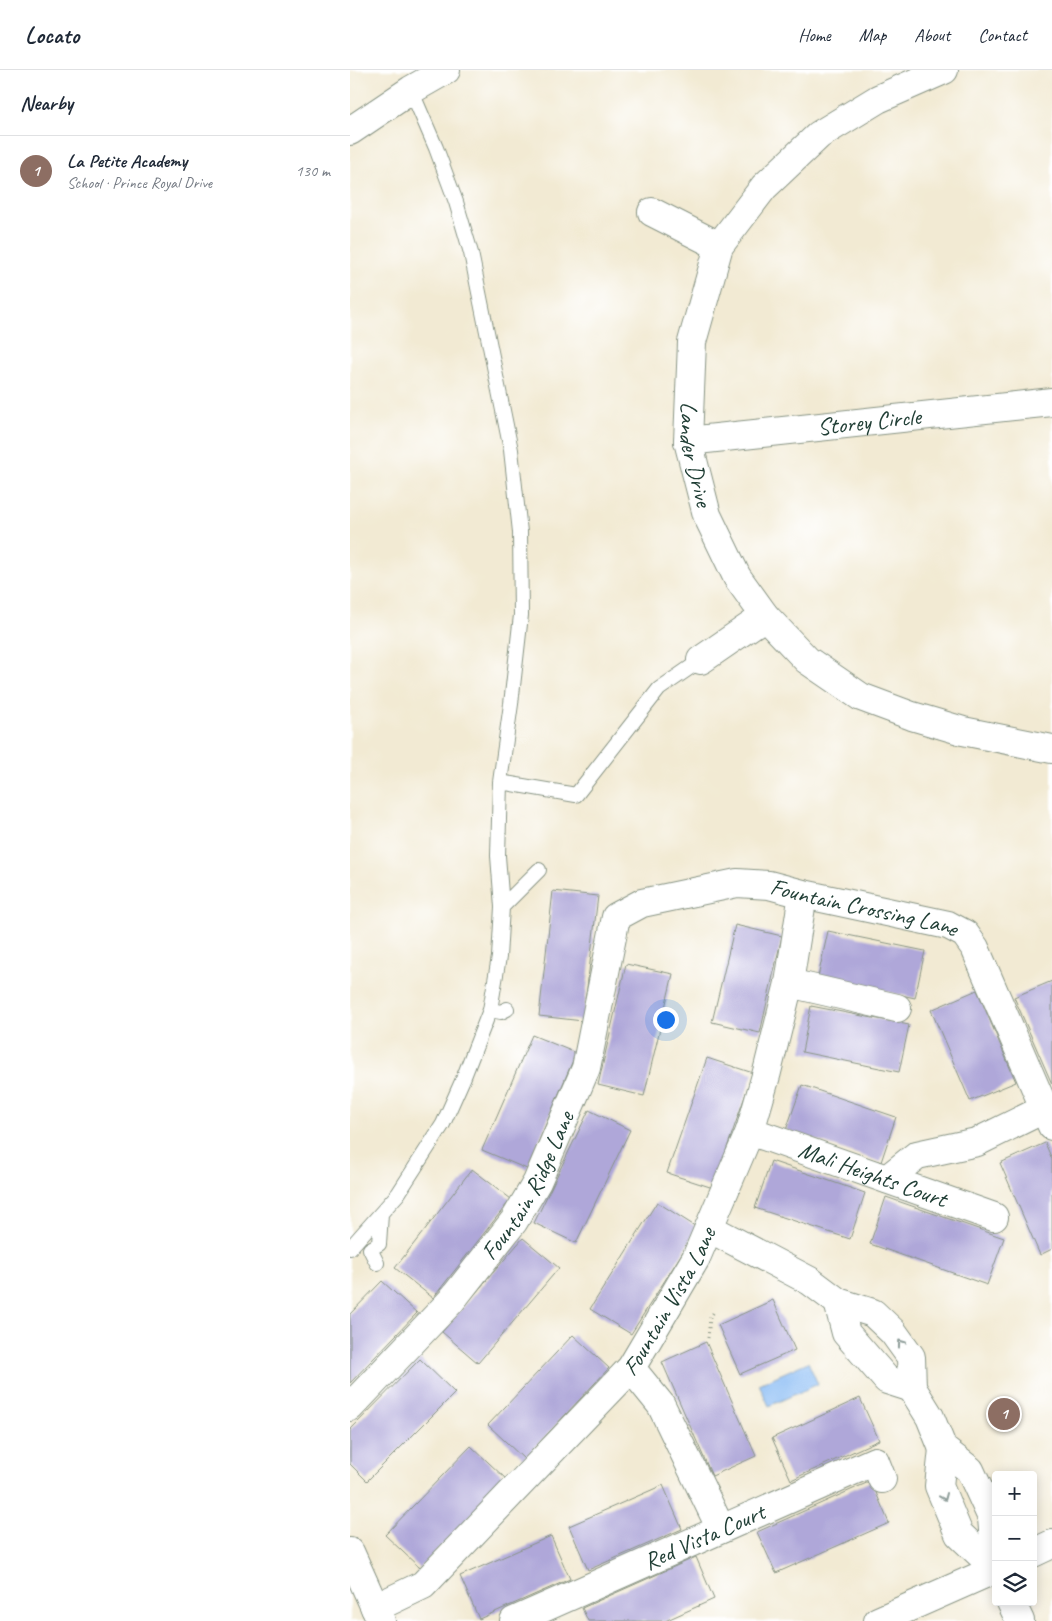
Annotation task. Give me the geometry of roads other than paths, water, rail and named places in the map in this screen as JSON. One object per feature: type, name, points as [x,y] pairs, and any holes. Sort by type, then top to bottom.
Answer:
[{"type":"street","points":[[350,131],[411,90],[446,70]]},
{"type":"street","name":"Lander Drive","points":[[944,70],[878,99],[819,135],[764,187],[719,246],[692,342],[688,441],[707,515],[737,577],[766,616],[807,660],[861,697],[912,716],[963,731],[1052,749]]},
{"type":"street","points":[[652,212],[719,246]]},
{"type":"street","name":"Storey Circle","points":[[688,441],[1052,402]]},
{"type":"street","points":[[702,660],[766,616]]},
{"type":"street","name":"Fountain Crossing Lane","points":[[616,917],[642,903],[737,883],[769,884],[803,894],[948,925],[965,934],[975,948],[1048,1117]]},
{"type":"street","name":"Fountain Vista Lane","points":[[378,1615],[423,1585],[631,1368],[696,1258],[750,1131],[789,983],[803,894]]},
{"type":"street","name":"Fountain Ridge Lane","points":[[350,1407],[451,1301],[514,1221],[537,1182],[586,1068],[616,917]]},
{"type":"street","points":[[789,983],[897,1008]]},
{"type":"street","points":[[887,1179],[917,1155],[977,1142],[1048,1117]]},
{"type":"street","name":"Mali Heights Court","points":[[750,1131],[994,1217]]},
{"type":"street","points":[[709,1228],[810,1281],[838,1302],[873,1313],[893,1332],[911,1357],[912,1388],[930,1417],[943,1449],[939,1486],[959,1534],[992,1565]]},
{"type":"street","points":[[838,1302],[846,1334],[887,1380],[912,1388]]},
{"type":"street","points":[[631,1368],[661,1405],[721,1529]]},
{"type":"street","points":[[943,1449],[970,1470],[992,1518],[996,1561]]},
{"type":"street","name":"Red Vista Court","points":[[514,1621],[875,1461],[882,1479]]},
{"type":"street","points":[[1037,1550],[1052,1544]]},
{"type":"street","points":[[350,1552],[378,1615]]},
{"type":"street","points":[[878,1621],[992,1571]]},
{"type":"street","points":[[1013,1606],[1020,1621]]},
{"type":"lane","points":[[377,1262],[370,1249],[355,1243],[398,1194],[443,1124],[490,1010],[499,957],[502,907],[498,856],[500,782],[521,615],[520,532],[511,450],[471,253],[456,202],[436,148],[411,90]]},
{"type":"lane","points":[[500,782],[576,794],[659,689],[702,660]]},
{"type":"lane","points":[[502,907],[539,870]]},
{"type":"lane","points":[[490,1010],[501,1012],[507,1009]]},
{"type":"lane","points":[[370,1249],[379,1244],[381,1214]]},
{"type":"water","points":[[808,1362],[818,1384],[769,1406],[759,1384]]},
{"type":"place","name":"La Petite Academy","points":[[1004,1414]]}]
